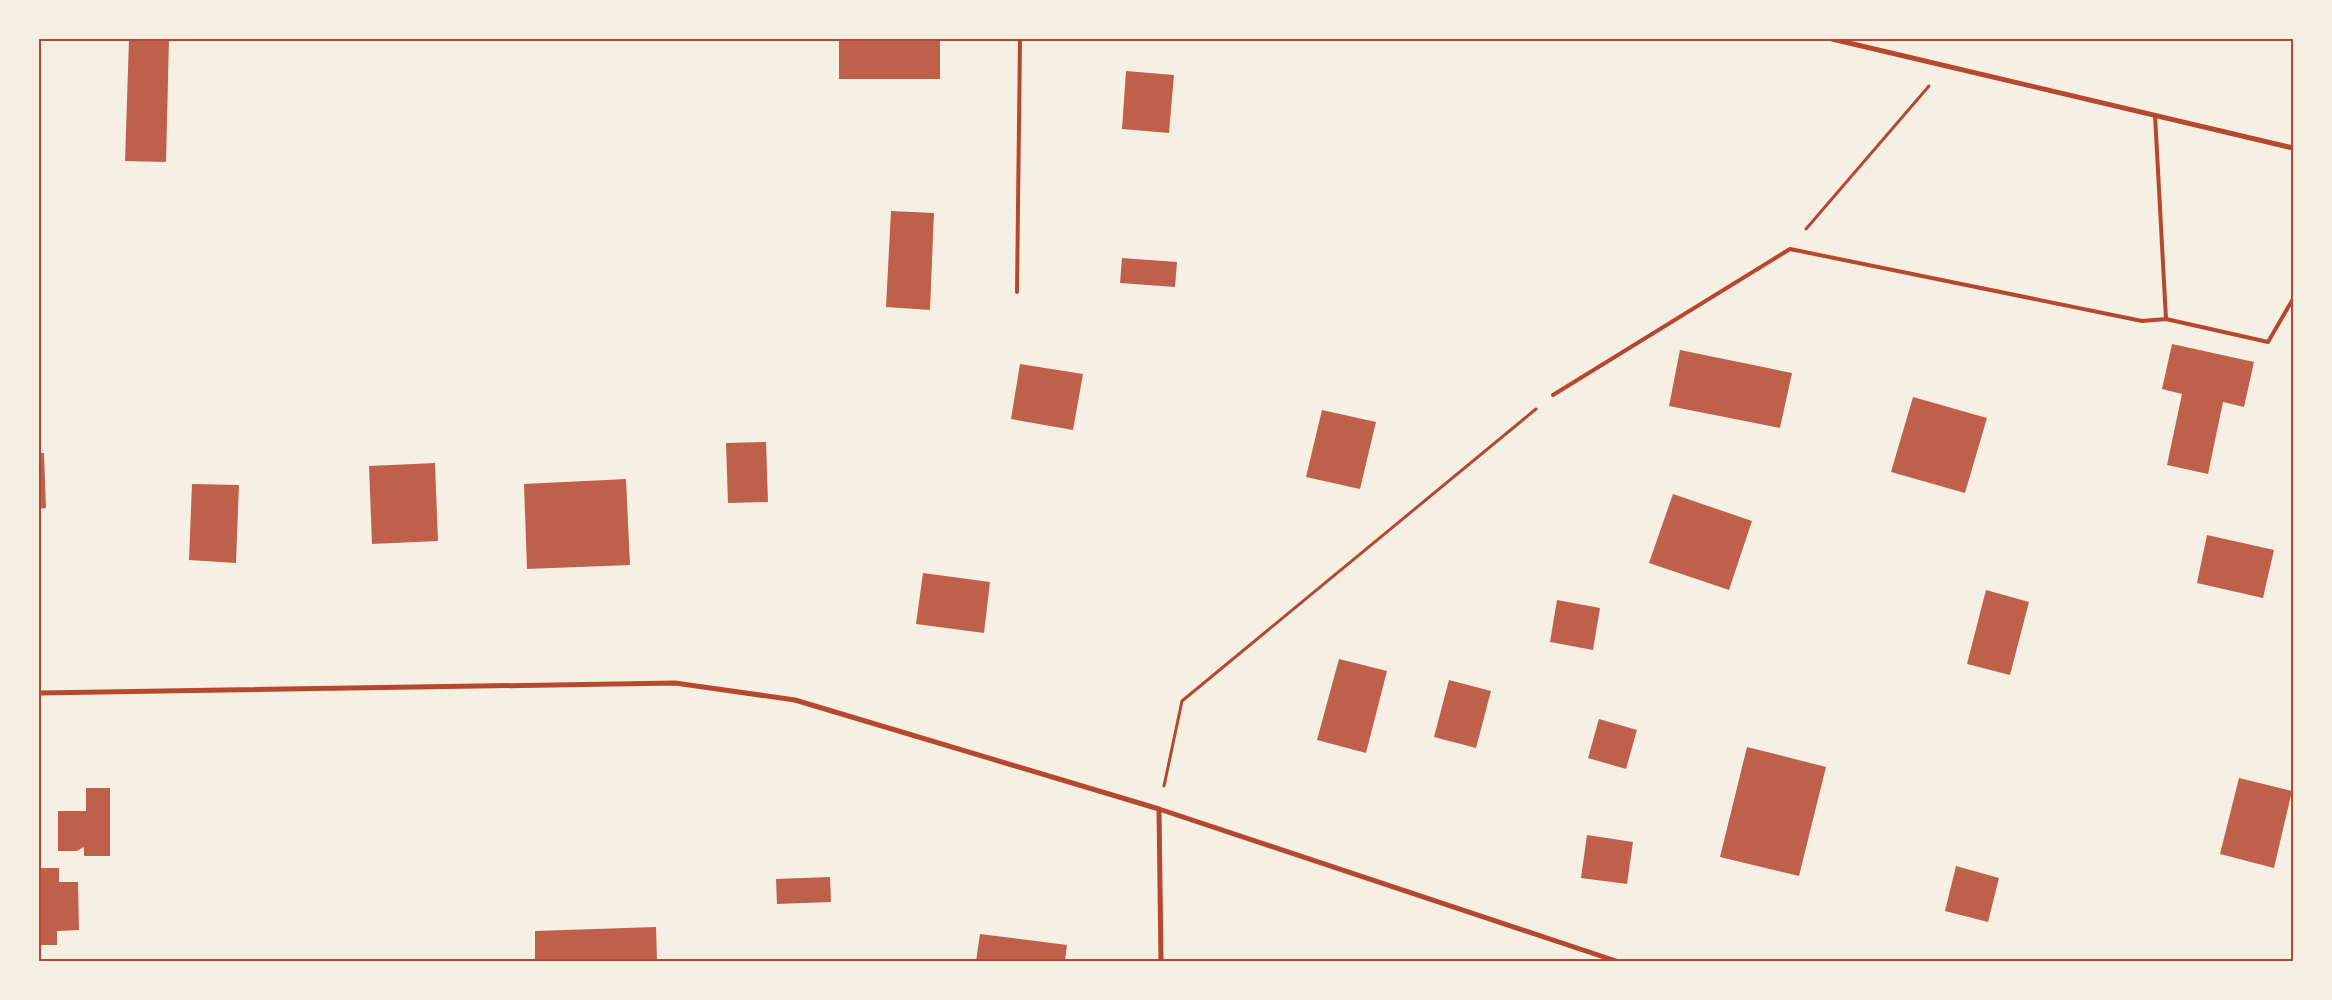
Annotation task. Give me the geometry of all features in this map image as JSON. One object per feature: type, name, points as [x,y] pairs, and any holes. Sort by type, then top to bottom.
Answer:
[{"type":"street","points":[[1832,39],[2293,148]]},
{"type":"street","points":[[39,693],[675,683],[795,700],[1159,809],[1616,961]]},
{"type":"street","points":[[1159,809],[1161,961]]},
{"type":"lane","points":[[1017,292],[1020,39]]},
{"type":"lane","points":[[2155,115],[2166,319]]},
{"type":"lane","points":[[1553,395],[1790,248],[2142,321],[2166,319],[2268,342],[2293,299]]},
{"type":"path","points":[[1790,248],[1946,67]]},
{"type":"path","points":[[1159,809],[1182,701],[1553,395]]},
{"type":"building","points":[[129,39],[169,39],[166,162],[125,161]]},
{"type":"building","points":[[839,39],[940,39],[940,79],[839,79]]},
{"type":"building","points":[[1126,71],[1174,75],[1169,133],[1122,129]]},
{"type":"building","points":[[891,211],[934,213],[930,310],[886,307]]},
{"type":"building","points":[[1122,258],[1177,262],[1175,287],[1120,283]]},
{"type":"building","points":[[2172,344],[2254,362],[2244,407],[2223,402],[2208,474],[2167,465],[2182,394],[2162,389]]},
{"type":"building","points":[[1680,350],[1792,373],[1780,428],[1669,406]]},
{"type":"building","points":[[1020,364],[1083,374],[1073,430],[1011,419]]},
{"type":"building","points":[[1913,397],[1987,418],[1965,493],[1891,472]]},
{"type":"building","points":[[1322,410],[1376,422],[1360,489],[1306,477]]},
{"type":"building","points":[[766,442],[768,502],[728,503],[726,443]]},
{"type":"building","points":[[39,453],[44,453],[46,508],[39,509]]},
{"type":"building","points":[[435,463],[438,541],[372,544],[369,466]]},
{"type":"building","points":[[626,479],[630,565],[527,569],[524,484]]},
{"type":"building","points":[[192,484],[239,485],[236,563],[189,560]]},
{"type":"building","points":[[1673,494],[1752,521],[1729,590],[1649,563]]},
{"type":"building","points":[[2207,535],[2274,550],[2263,598],[2197,583]]},
{"type":"building","points":[[923,573],[990,582],[984,633],[916,624]]},
{"type":"building","points":[[1986,590],[2029,602],[2010,675],[1967,664]]},
{"type":"building","points":[[1557,600],[1600,608],[1593,650],[1550,642]]},
{"type":"building","points":[[1339,659],[1387,671],[1366,753],[1317,740]]},
{"type":"building","points":[[1449,680],[1491,691],[1476,748],[1434,737]]},
{"type":"building","points":[[1599,719],[1637,730],[1626,769],[1588,758]]},
{"type":"building","points":[[1747,747],[1826,767],[1799,876],[1720,857]]},
{"type":"building","points":[[2239,778],[2292,791],[2274,868],[2220,854]]},
{"type":"building","points":[[86,788],[110,788],[110,856],[84,856],[84,847],[77,851],[58,851],[58,811],[86,811]]},
{"type":"building","points":[[1587,835],[1633,842],[1627,884],[1581,878]]},
{"type":"building","points":[[1956,866],[1999,878],[1988,922],[1945,911]]},
{"type":"building","points":[[39,868],[59,868],[59,882],[78,882],[79,930],[57,931],[57,945],[39,945]]},
{"type":"building","points":[[830,877],[831,902],[777,904],[776,879]]},
{"type":"building","points":[[656,927],[657,961],[535,961],[535,931]]},
{"type":"building","points":[[980,934],[1067,945],[1065,961],[976,961]]}]
